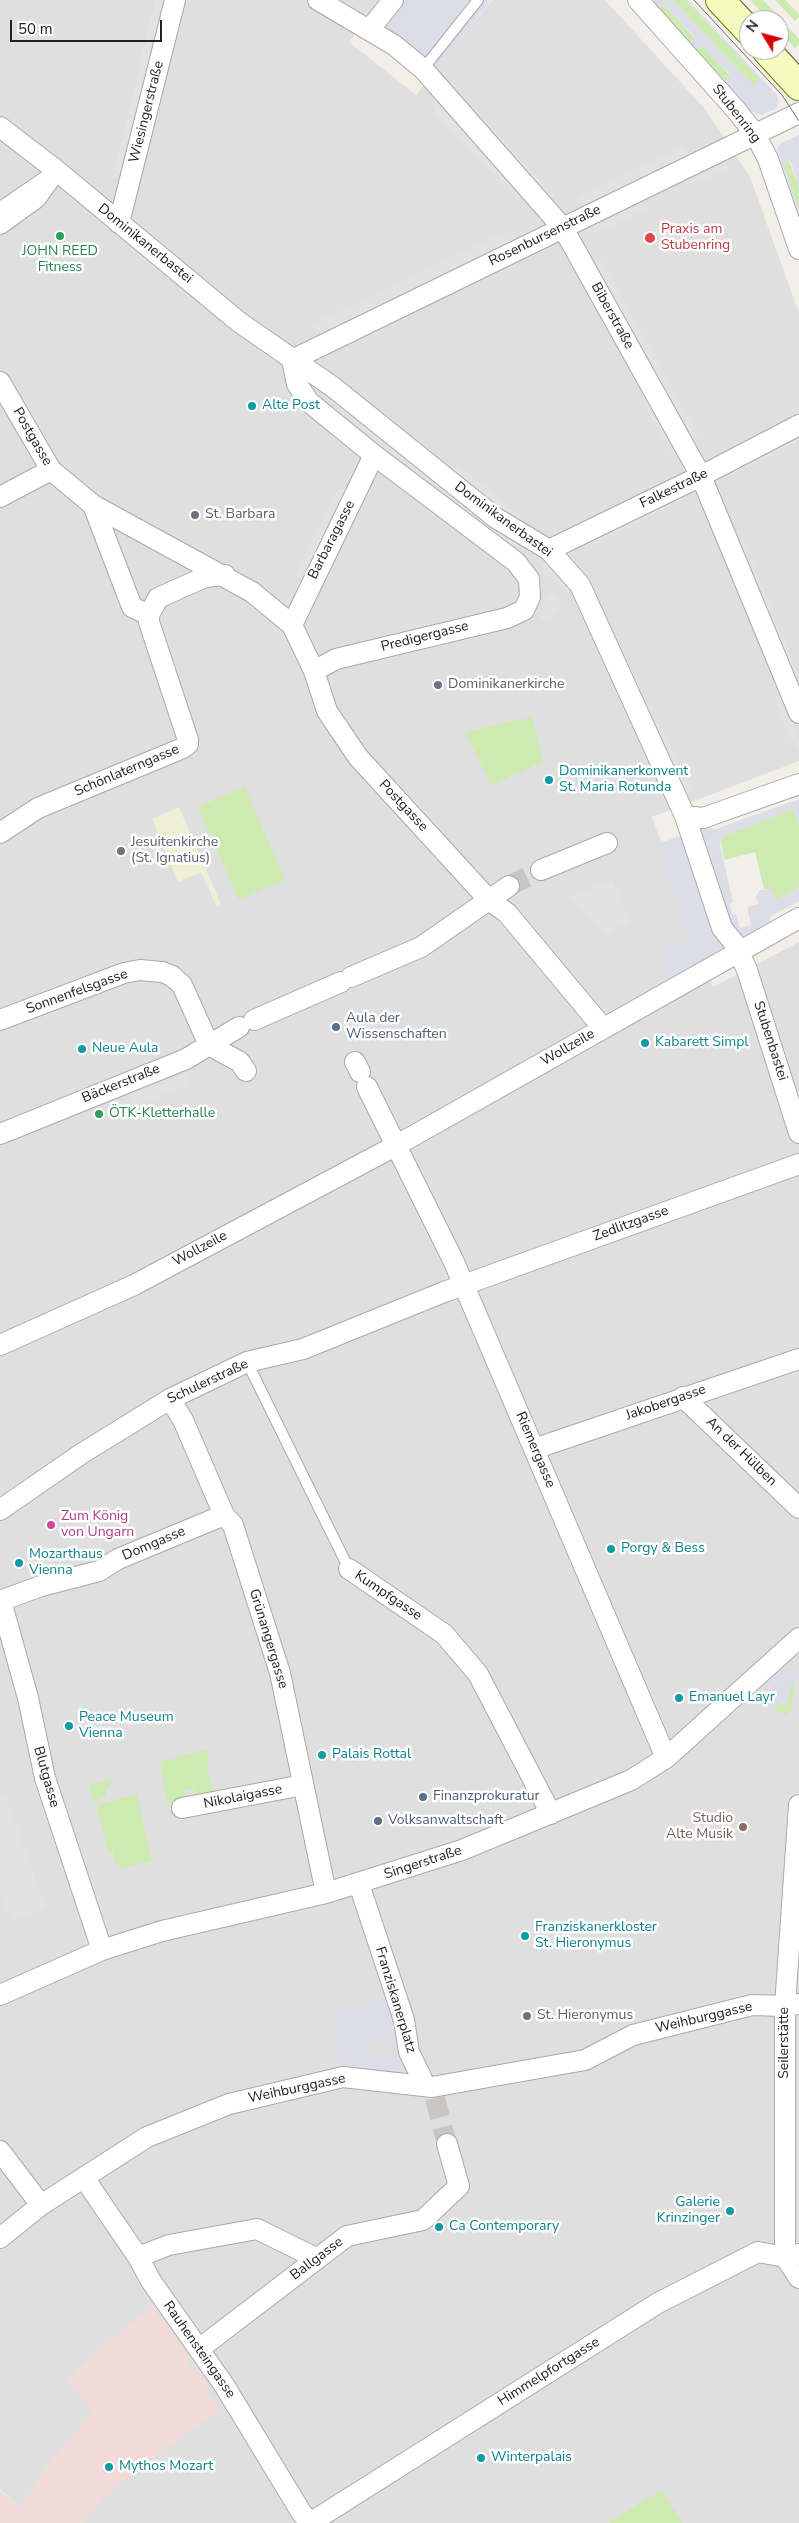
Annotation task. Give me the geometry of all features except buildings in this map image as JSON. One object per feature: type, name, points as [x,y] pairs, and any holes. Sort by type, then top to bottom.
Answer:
[{"type":"main road","points":[[720,0],[739,20]]},
{"type":"main road","points":[[775,60],[799,86]]},
{"type":"street","name":"Wiesingerstraße","points":[[119,223],[175,0]]},
{"type":"street","name":"Biberstraße","points":[[318,0],[370,29],[394,45],[423,69],[563,228],[700,476],[799,712]]},
{"type":"street","points":[[370,29],[393,0]]},
{"type":"street","name":"Stubenring","points":[[638,0],[755,134],[768,159],[799,249]]},
{"type":"street","name":"Rosenbursenstraße","points":[[292,360],[799,113]]},
{"type":"street","name":"Dominikanerbastei","points":[[0,128],[56,170],[239,322],[333,387],[496,518],[549,550],[580,585],[685,816],[722,928],[738,950]]},
{"type":"street","points":[[0,224],[36,198],[56,170]]},
{"type":"street","name":"Dominikanerbastei","points":[[292,360],[297,384],[309,402],[374,456],[516,562],[529,579],[530,597]]},
{"type":"street","name":"Postgasse","points":[[0,382],[51,470],[93,505],[252,592],[292,625],[314,671],[327,711],[358,757],[489,900],[507,913],[603,1028]]},
{"type":"street","name":"Falkestraße","points":[[549,550],[799,425]]},
{"type":"street","name":"Barbaragasse","points":[[292,625],[374,456]]},
{"type":"street","points":[[0,497],[51,470]]},
{"type":"street","name":"Postgasse","points":[[93,505],[132,606],[149,615]]},
{"type":"street","points":[[149,615],[158,598],[205,577],[225,576]]},
{"type":"street","name":"Predigergasse","points":[[314,671],[336,659],[507,618],[524,610],[530,597]]},
{"type":"street","name":"Schönlaterngasse","points":[[0,833],[38,808],[183,748],[188,744],[149,622],[149,615]]},
{"type":"street","points":[[685,816],[703,818],[799,784]]},
{"type":"street","points":[[541,870],[607,843]]},
{"type":"street","name":"Bäckerstraße","points":[[0,1134],[186,1059],[246,1024],[421,947],[509,886]]},
{"type":"street","name":"Wollzeile","points":[[0,1345],[134,1285],[397,1145],[738,950],[799,918]]},
{"type":"street","name":"Stubenbastei","points":[[738,950],[747,970],[799,1133]]},
{"type":"street","name":"Sonnenfelsgasse","points":[[0,1020],[124,974],[140,970],[162,972],[172,976],[182,985],[209,1045]]},
{"type":"street","points":[[209,1045],[240,1062],[246,1071]]},
{"type":"street","points":[[361,1074],[397,1145]]},
{"type":"street","name":"Riemergasse","points":[[397,1145],[464,1284],[666,1758]]},
{"type":"street","name":"Zedlitzgasse","points":[[464,1284],[799,1164]]},
{"type":"street","name":"Schulerstraße","points":[[0,1510],[81,1454],[170,1399],[247,1362],[303,1349],[464,1284]]},
{"type":"street","name":"Jakobergasse","points":[[534,1449],[799,1359]]},
{"type":"street","name":"An der Hülben","points":[[683,1397],[799,1508]]},
{"type":"street","name":"Grünangergasse","points":[[170,1399],[183,1420],[224,1515],[233,1525],[280,1673],[326,1893]]},
{"type":"street","name":"Domgasse","points":[[1,1601],[41,1586],[99,1571],[118,1559],[224,1515]]},
{"type":"street","name":"Kumpfgasse","points":[[349,1569],[444,1634],[478,1674],[551,1814]]},
{"type":"street","name":"Blutgasse","points":[[1,1601],[28,1698],[45,1778],[102,1950]]},
{"type":"street","name":"Singerstraße","points":[[0,1994],[102,1950],[162,1931],[326,1893],[462,1850],[631,1780],[666,1758],[799,1638]]},
{"type":"street","name":"Nikolaigasse","points":[[182,1808],[303,1785]]},
{"type":"street","name":"Seilerstätte","points":[[792,2255],[792,2005],[799,1805]]},
{"type":"street","name":"Franziskanerplatz","points":[[359,1884],[404,2020],[409,2052],[431,2090]]},
{"type":"street","name":"Weihburggasse","points":[[0,2238],[41,2205],[147,2137],[229,2104],[344,2077],[431,2090],[585,2060],[634,2035],[752,2005],[792,2005]]},
{"type":"street","name":"Ballgasse","points":[[199,2349],[347,2236],[423,2220],[459,2186],[447,2144]]},
{"type":"street","points":[[0,2152],[41,2205]]},
{"type":"street","name":"Rauhensteingasse","points":[[84,2178],[138,2257],[151,2281],[224,2385],[301,2512],[310,2523]]},
{"type":"street","points":[[138,2257],[169,2245],[257,2229],[316,2258]]},
{"type":"street","name":"Himmelpfortgasse","points":[[310,2523],[658,2303],[758,2252],[792,2255]]},
{"type":"street","points":[[792,2255],[799,2278]]},
{"type":"lane","points":[[423,69],[478,0]]},
{"type":"lane","points":[[0,207],[56,170]]},
{"type":"lane","name":"Kumpfgasse","points":[[247,1362],[349,1569]]},
{"type":"shaded area","points":[[0,0],[382,0],[349,42],[416,95],[492,0],[605,0],[705,109],[750,177],[799,313],[799,761],[652,817],[713,987],[799,942],[799,2523],[36,2523],[0,2489]]},
{"type":"shaded area","points":[[155,0],[170,0],[128,180],[115,170]]},
{"type":"shaded area","points":[[383,0],[491,0],[430,78],[363,25]]},
{"type":"shaded area","points":[[648,0],[652,2],[655,0],[673,0],[753,85],[759,79],[741,60],[744,60],[776,94],[779,101],[777,108],[762,115],[752,112]],"holes":[[[664,5],[695,37],[689,42],[659,9]],[[701,45],[731,76],[726,81],[696,50]]]},
{"type":"shaded area","points":[[686,0],[739,54],[739,57]]},
{"type":"shaded area","points":[[435,93],[522,187],[519,201],[434,111]]},
{"type":"shaded area","points":[[468,102],[554,195],[549,199],[463,106]]},
{"type":"shaded area","points":[[799,135],[799,187],[791,162],[789,161],[784,165],[797,204],[799,203],[799,215],[777,149],[780,144]]},
{"type":"shaded area","points":[[682,147],[696,157],[592,206],[577,197]]},
{"type":"shaded area","points":[[725,163],[728,168],[691,186],[688,181]]},
{"type":"shaded area","points":[[644,202],[647,208],[596,233],[593,227]]},
{"type":"shaded area","points":[[506,231],[521,241],[323,335],[309,326]]},
{"type":"shaded area","points":[[583,256],[601,260],[699,437],[683,438]]},
{"type":"shaded area","points":[[333,395],[518,542],[512,549],[329,401]]},
{"type":"shaded area","points":[[647,395],[676,449],[671,452],[641,399]]},
{"type":"shaded area","points":[[799,428],[799,442],[732,475],[734,461]]},
{"type":"shaded area","points":[[456,464],[521,517],[516,523],[451,469]]},
{"type":"shaded area","points":[[356,484],[310,575],[294,578],[338,490]]},
{"type":"shaded area","points":[[682,494],[685,500],[584,550],[590,534]]},
{"type":"shaded area","points":[[743,539],[799,676],[799,707],[736,542]]},
{"type":"shaded area","points":[[541,557],[571,591],[566,594],[537,561]]},
{"type":"shaded area","points":[[553,594],[562,606],[559,613],[548,621],[541,620],[533,608]]},
{"type":"shaded area","points":[[625,656],[643,693],[637,696],[619,659]]},
{"type":"shaded area","points":[[780,694],[799,741],[799,749],[795,750],[774,697]]},
{"type":"shaded area","points":[[650,703],[692,792],[685,796],[644,705]]},
{"type":"shaded area","points":[[799,799],[799,823],[793,809],[726,835],[721,839],[720,845],[733,902],[729,904],[733,915],[736,914],[740,928],[751,925],[747,907],[758,904],[756,896],[760,890],[770,889],[777,900],[799,888],[799,901],[769,917],[772,925],[671,981],[659,954],[691,936],[657,844],[711,825],[713,830]]},
{"type":"shaded area","points":[[612,880],[630,921],[605,936],[571,896]]},
{"type":"shaded area","points":[[185,1074],[189,1084],[134,1106],[129,1095]]},
{"type":"shaded area","points":[[789,1668],[793,1670],[793,1675],[796,1675],[794,1684],[791,1684],[788,1703],[782,1705],[778,1703],[774,1710],[767,1706],[771,1699],[766,1696],[771,1685],[768,1682],[776,1675],[779,1677]]},
{"type":"shaded area","points":[[5,1794],[46,1908],[12,1922],[0,1891],[0,1796]]},
{"type":"shaded area","points":[[395,1996],[425,2085],[343,2077],[332,2017]],"holes":[[[383,2037],[391,2042],[393,2051],[386,2060],[377,2061],[369,2055],[368,2046],[374,2038]]]},
{"type":"shaded area","points":[[154,2305],[159,2312],[155,2315],[158,2319],[162,2317],[191,2360],[187,2364],[192,2372],[197,2368],[209,2387],[206,2390],[220,2410],[139,2468],[102,2499],[81,2523],[0,2523],[0,2490],[20,2508],[51,2460],[94,2411],[67,2381],[113,2338]]},
{"type":"green space","points":[[673,0],[686,0],[739,57],[739,60],[742,60],[760,79],[753,86]]},
{"type":"green space","points":[[750,0],[763,0],[772,10],[760,10]]},
{"type":"green space","points":[[775,0],[785,0],[799,14],[799,17],[795,21],[789,15],[789,10],[785,10]]},
{"type":"green space","points":[[664,5],[695,38],[689,43],[659,9]]},
{"type":"green space","points":[[789,28],[799,39],[799,45],[795,48],[789,42]]},
{"type":"green space","points":[[702,45],[731,77],[726,81],[696,50]]},
{"type":"green space","points":[[789,161],[799,187],[799,203],[797,204],[784,165]]},
{"type":"green space","points":[[532,717],[543,762],[491,785],[465,732]]},
{"type":"green space","points":[[245,787],[285,880],[239,900],[198,807]]},
{"type":"green space","points":[[179,807],[221,904],[216,905],[201,872],[178,882],[152,819]]},
{"type":"green space","points":[[793,809],[799,823],[799,888],[777,900],[770,889],[764,889],[755,852],[724,860],[721,839],[726,835]]},
{"type":"green space","points":[[791,1684],[794,1684],[791,1711],[785,1715],[774,1710]]},
{"type":"green space","points":[[207,1749],[210,1762],[207,1763],[212,1790],[216,1789],[217,1793],[195,1797],[193,1788],[184,1791],[185,1799],[167,1804],[160,1762]]},
{"type":"green space","points":[[114,1779],[106,1790],[106,1796],[94,1802],[89,1785]]},
{"type":"green space","points":[[137,1794],[152,1861],[120,1869],[119,1863],[116,1864],[113,1851],[107,1852],[104,1833],[96,1808],[106,1802]]},
{"type":"green space","points":[[662,2490],[682,2523],[611,2523],[610,2521]]},
{"type":"tunnel","points":[[509,886],[541,870]]},
{"type":"tunnel","points":[[435,2098],[447,2144]]},
{"type":"tram line","points":[[694,0],[782,95],[799,121]]},
{"type":"tram line","points":[[740,0],[750,10]]},
{"type":"tram line","points":[[789,53],[799,64]]},
{"type":"place","name":"JOHN REED Fitness","points":[[60,236]]},
{"type":"place","name":"Praxis am Stubenring","points":[[650,238]]},
{"type":"place","name":"Alte Post","points":[[252,406]]},
{"type":"place","name":"St. Barbara","points":[[195,515]]},
{"type":"place","name":"Dominikanerkirche","points":[[438,685]]},
{"type":"place","name":"Dominikanerkonvent St. Maria Rotunda","points":[[549,780]]},
{"type":"place","name":"Jesuitenkirche (St. Ignatius)","points":[[121,851]]},
{"type":"place","name":"Aula der Wissenschaften","points":[[336,1027]]},
{"type":"place","name":"Kabarett Simpl","points":[[645,1043]]},
{"type":"place","name":"Neue Aula","points":[[82,1049]]},
{"type":"place","name":"ÖTK-Kletterhalle","points":[[99,1114]]},
{"type":"place","name":"Zum König von Ungarn","points":[[51,1525]]},
{"type":"place","name":"Porgy & Bess","points":[[611,1549]]},
{"type":"place","name":"Mozarthaus Vienna","points":[[19,1563]]},
{"type":"place","name":"Emanuel Layr","points":[[679,1698]]},
{"type":"place","name":"Peace Museum Vienna","points":[[69,1726]]},
{"type":"place","name":"Palais Rottal","points":[[322,1755]]},
{"type":"place","name":"Finanzprokuratur","points":[[423,1797]]},
{"type":"place","name":"Volksanwaltschaft","points":[[378,1821]]},
{"type":"place","name":"Studio Alte Musik","points":[[743,1827]]},
{"type":"place","name":"Franziskanerkloster St. Hieronymus","points":[[525,1936]]},
{"type":"place","name":"St. Hieronymus","points":[[527,2016]]},
{"type":"place","name":"Galerie Krinzinger","points":[[730,2211]]},
{"type":"place","name":"Ca Contemporary","points":[[439,2227]]},
{"type":"place","name":"Winterpalais","points":[[481,2458]]},
{"type":"place","name":"Mythos Mozart","points":[[109,2467]]}]
